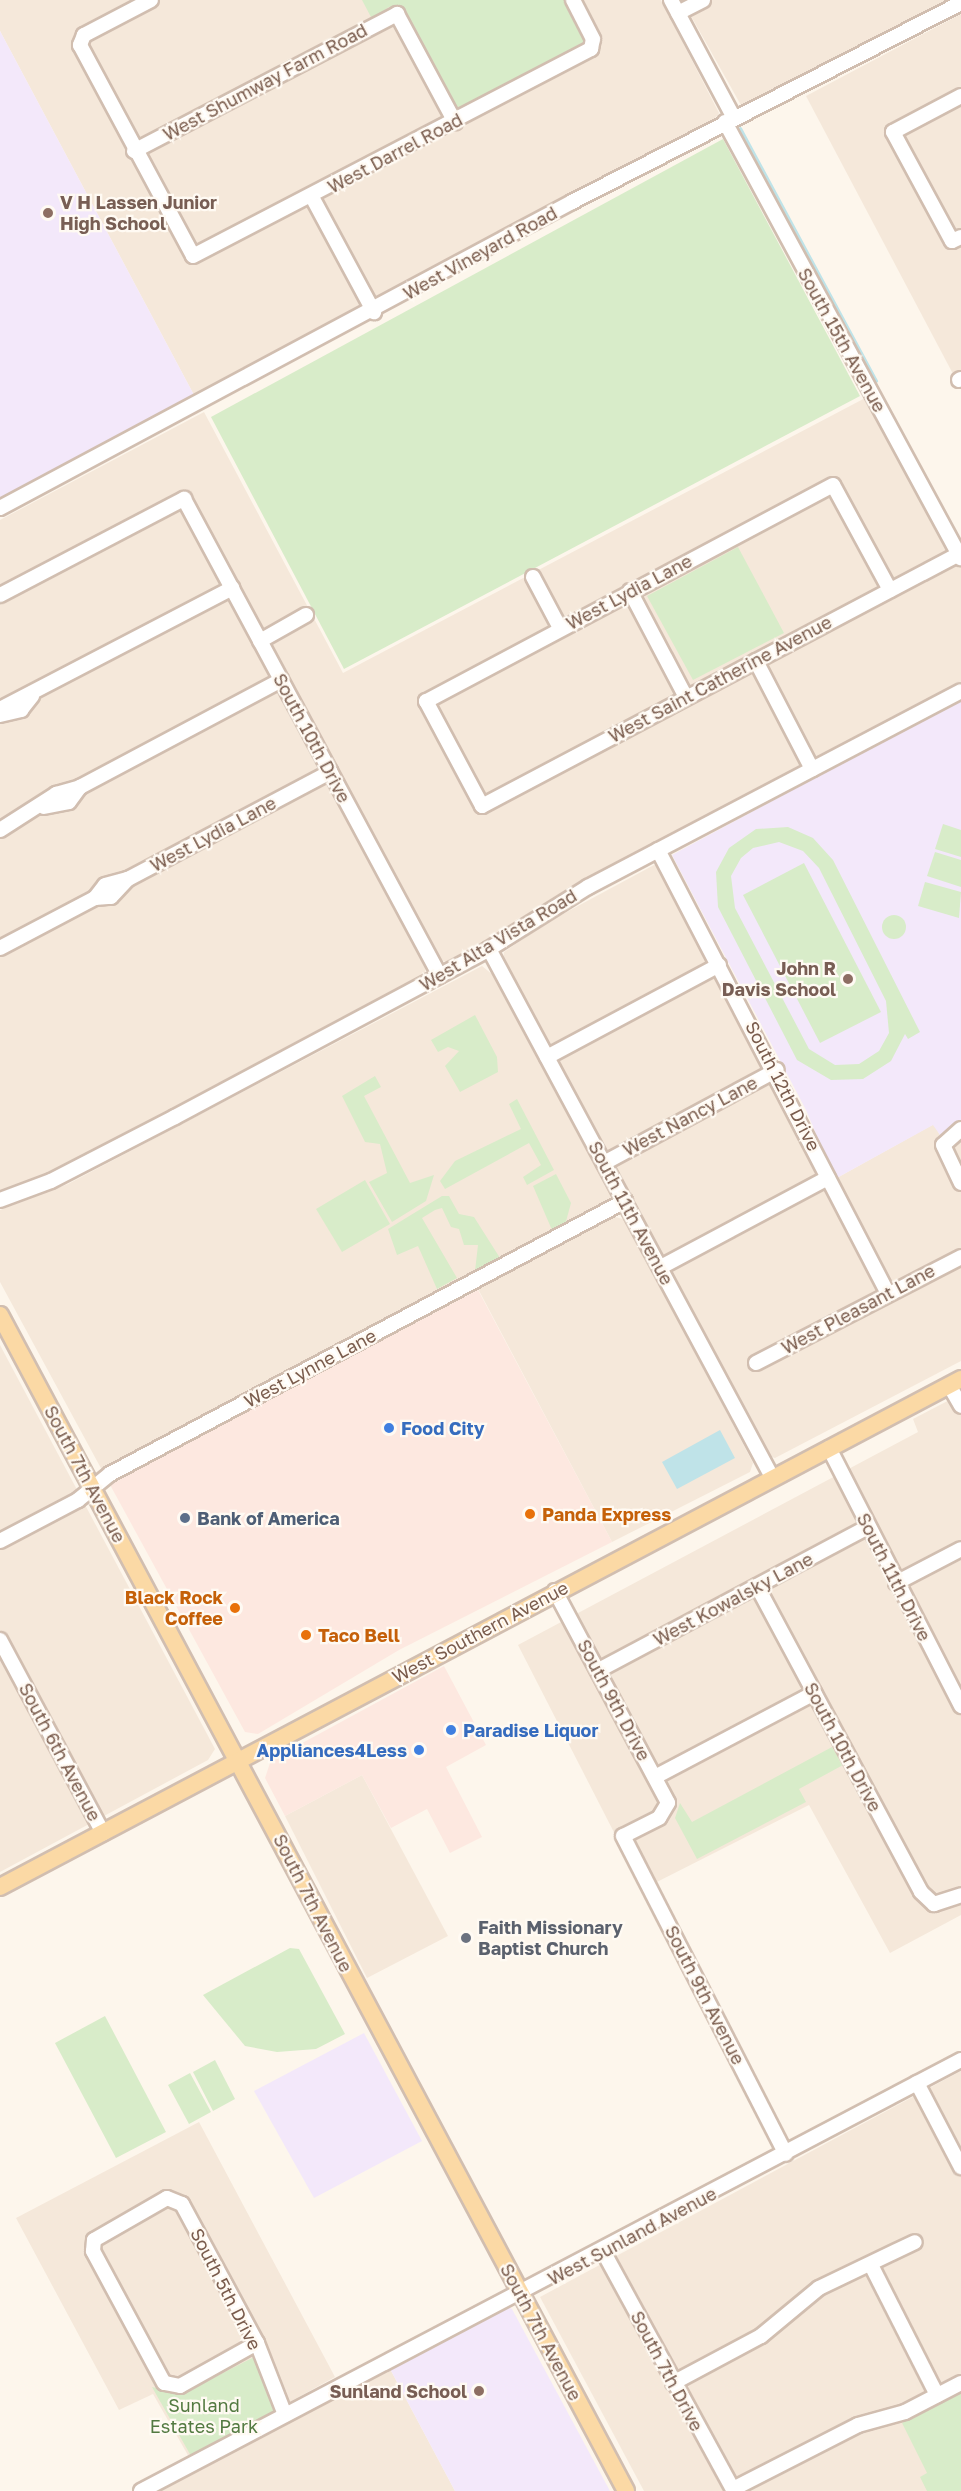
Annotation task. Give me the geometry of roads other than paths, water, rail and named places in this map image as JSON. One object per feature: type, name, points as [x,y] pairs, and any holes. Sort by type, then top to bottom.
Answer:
[{"type":"main road","name":"South 7th Avenue","points":[[0,1315],[239,1760],[626,2491]]},
{"type":"main road","name":"West Southern Avenue","points":[[0,1887],[555,1591],[955,1382]]},
{"type":"street","points":[[134,151],[80,45],[84,35],[127,5],[152,0]]},
{"type":"street","name":"West Darrel Road","points":[[134,151],[193,256],[455,122],[594,45],[573,0]]},
{"type":"street","name":"South 15th Avenue","points":[[671,0],[730,120],[960,556]]},
{"type":"street","points":[[678,13],[703,0]]},
{"type":"street","name":"West Vineyard Road","points":[[0,508],[374,312],[730,120],[961,3]]},
{"type":"street","name":"West Shumway Farm Road","points":[[134,151],[397,14],[455,122]]},
{"type":"street","points":[[956,239],[893,132],[961,96]]},
{"type":"street","points":[[312,197],[374,312]]},
{"type":"street","name":"West Lydia Lane","points":[[482,806],[426,701],[560,628],[834,485],[890,590]]},
{"type":"street","name":"South 10th Drive","points":[[0,595],[184,500],[440,976]]},
{"type":"street","name":"West Saint Catherine Avenue","points":[[482,806],[686,696],[960,556]]},
{"type":"street","points":[[533,577],[560,628]]},
{"type":"street","points":[[0,709],[14,698],[32,696],[232,588]]},
{"type":"street","points":[[630,591],[686,696]]},
{"type":"street","points":[[260,641],[306,615]]},
{"type":"street","points":[[756,661],[812,769]]},
{"type":"street","points":[[0,830],[44,807],[56,794],[80,787],[281,680]]},
{"type":"street","name":"West Alta Vista Road","points":[[0,1200],[51,1181],[440,976],[489,949],[554,905],[961,691]]},
{"type":"street","points":[[0,715],[21,710],[32,696]]},
{"type":"street","name":"West Lydia Lane","points":[[0,948],[95,898],[105,885],[128,879],[330,772]]},
{"type":"street","name":"South 12th Drive","points":[[658,850],[777,1070],[828,1178],[887,1292]]},
{"type":"street","name":"South 11th Avenue","points":[[489,949],[772,1477]]},
{"type":"street","points":[[548,1057],[719,965]]},
{"type":"street","name":"West Nancy Lane","points":[[604,1163],[777,1070]]},
{"type":"street","points":[[961,1129],[943,1140],[961,1183]]},
{"type":"street","points":[[661,1267],[828,1178]]},
{"type":"street","name":"West Lynne Lane","points":[[0,1541],[78,1500],[92,1486],[625,1201]]},
{"type":"street","name":"West Pleasant Lane","points":[[756,1362],[887,1292],[961,1257]]},
{"type":"street","points":[[955,1382],[961,1406]]},
{"type":"street","name":"South 11th Drive","points":[[829,1448],[896,1582],[959,1696]]},
{"type":"street","name":"West Kowalsky Lane","points":[[598,1670],[868,1527]]},
{"type":"street","points":[[896,1582],[961,1549]]},
{"type":"street","name":"South 10th Drive","points":[[757,1586],[921,1892],[934,1904],[961,1895]]},
{"type":"street","name":"South 9th Drive","points":[[555,1591],[655,1777],[667,1810],[623,1836]]},
{"type":"street","name":"South 6th Avenue","points":[[0,1640],[103,1833]]},
{"type":"street","points":[[655,1777],[814,1694]]},
{"type":"street","name":"South 9th Avenue","points":[[623,1836],[786,2154]]},
{"type":"street","name":"West Sunland Avenue","points":[[141,2491],[520,2292],[603,2251],[961,2060]]},
{"type":"street","points":[[917,2084],[961,2167]]},
{"type":"street","name":"South 5th Drive","points":[[257,2343],[171,2386],[164,2383],[93,2251],[94,2240],[167,2198],[175,2199],[257,2343],[268,2383],[285,2415]]},
{"type":"street","points":[[673,2383],[761,2336],[819,2288],[915,2242]]},
{"type":"street","name":"South 7th Drive","points":[[603,2251],[673,2383],[737,2490]]},
{"type":"street","points":[[871,2265],[938,2395]]},
{"type":"street","points":[[737,2490],[858,2425],[905,2412],[961,2383]]},
{"type":"water","points":[[720,1430],[735,1458],[677,1489],[662,1462]]},
{"type":"waterway","points":[[740,128],[876,381]]},
{"type":"place","name":"V H Lassen Junior High School","points":[[48,213]]},
{"type":"place","name":"John R Davis School","points":[[848,979]]},
{"type":"place","name":"Food City","points":[[389,1428]]},
{"type":"place","name":"Panda Express","points":[[530,1514]]},
{"type":"place","name":"Bank of America","points":[[185,1518]]},
{"type":"place","name":"Black Rock Coffee","points":[[235,1608]]},
{"type":"place","name":"Taco Bell","points":[[306,1635]]},
{"type":"place","name":"Paradise Liquor","points":[[451,1730]]},
{"type":"place","name":"Appliances4Less","points":[[419,1750]]},
{"type":"place","name":"Faith Missionary Baptist Church","points":[[466,1938]]},
{"type":"place","name":"Sunland School","points":[[479,2391]]},
{"type":"park label","name":"Sunland Estates Park","points":[[204,2416]]}]
